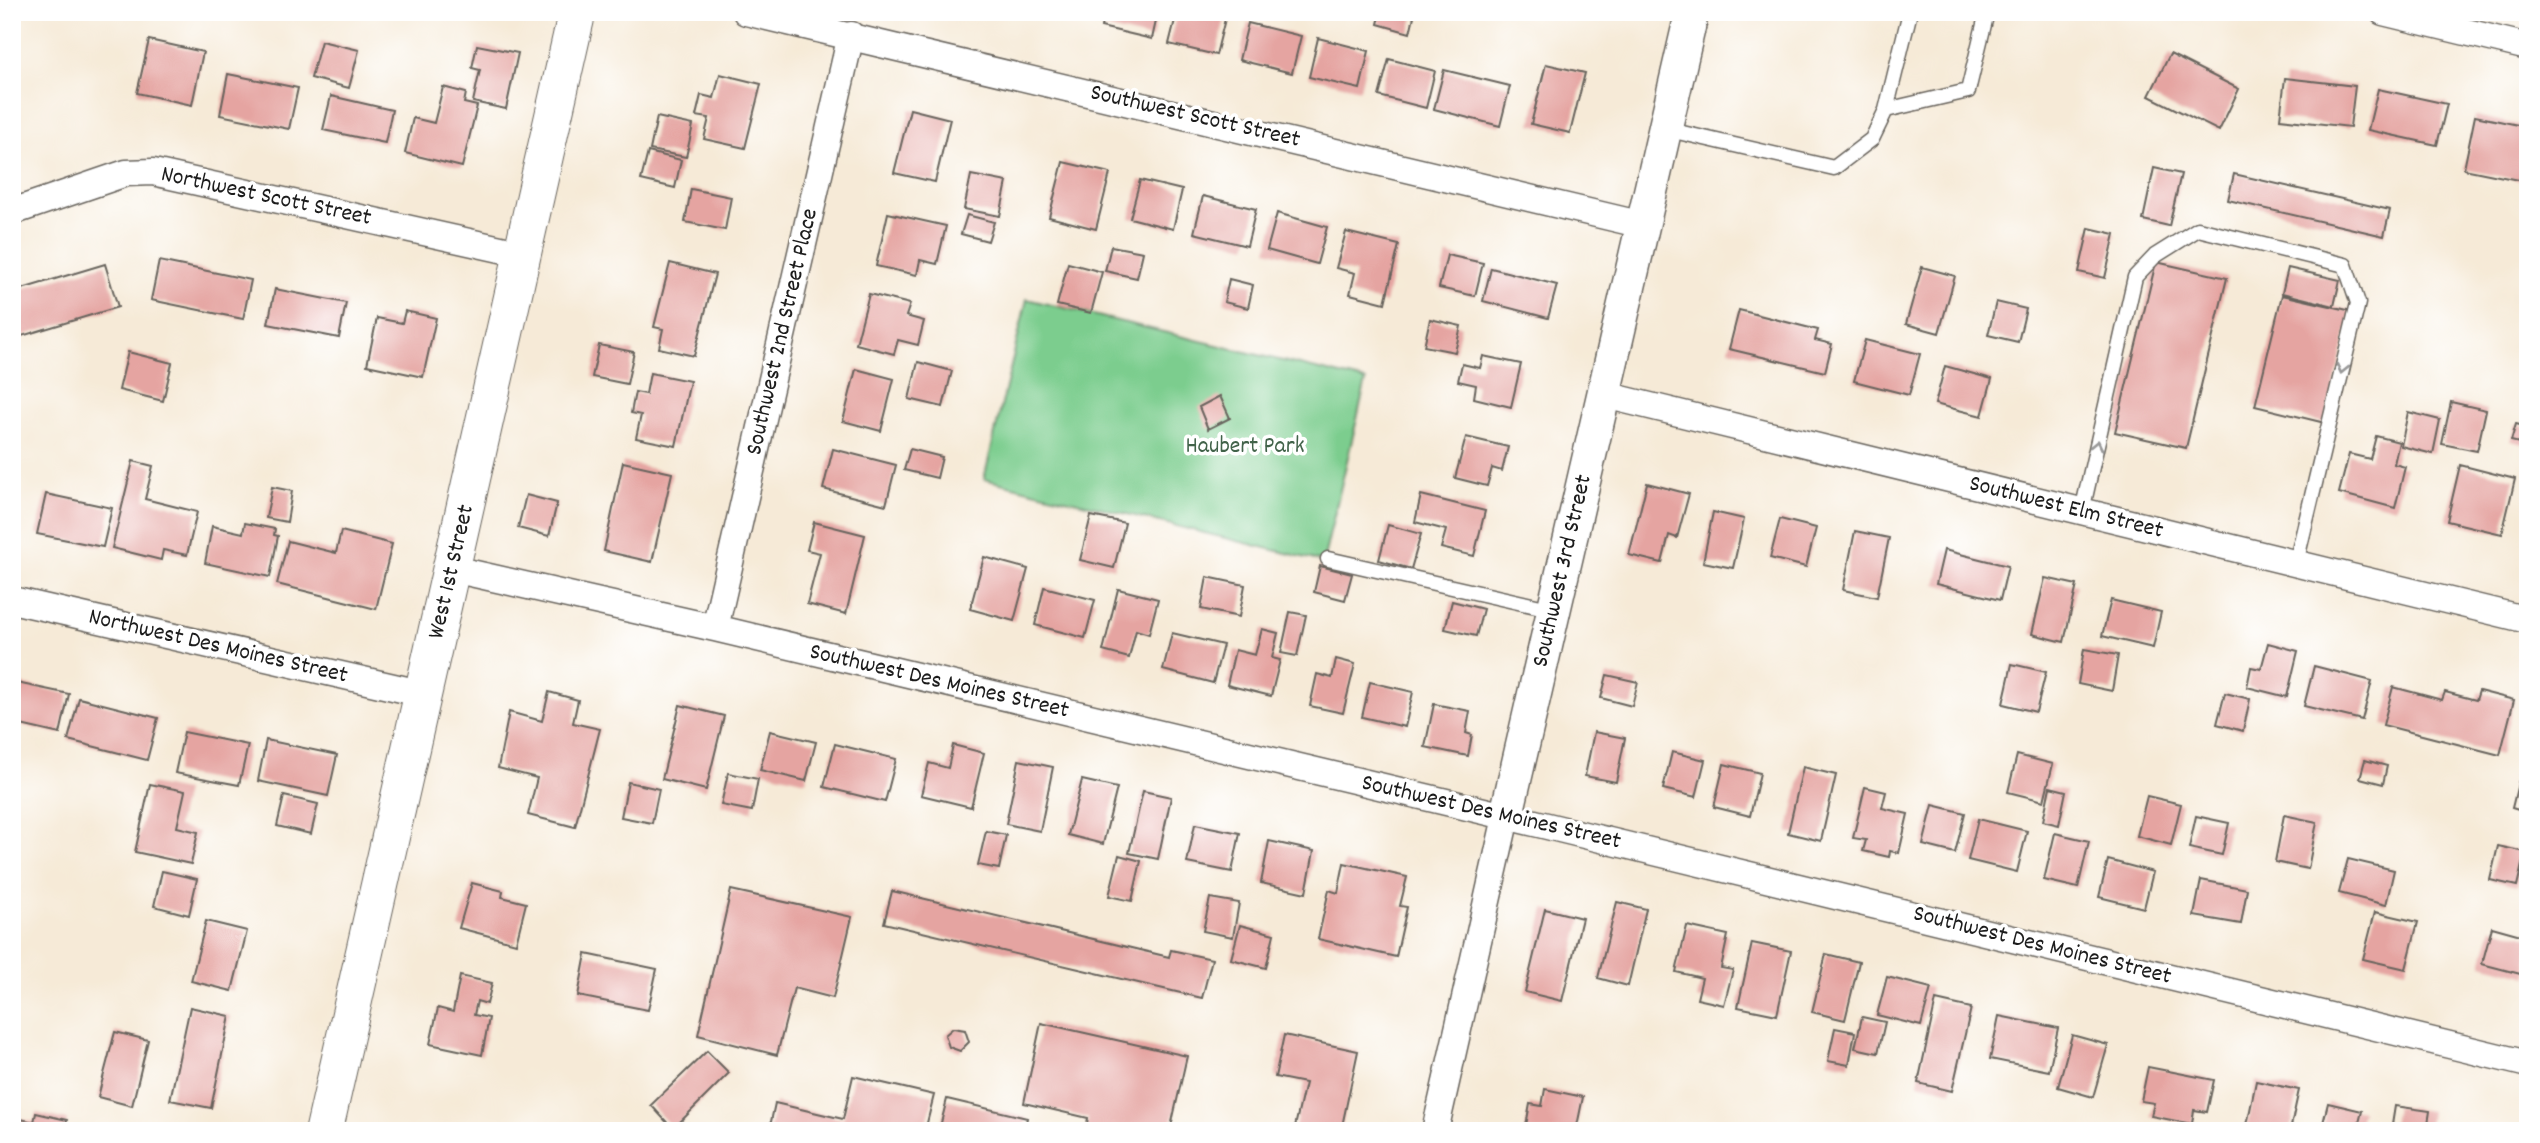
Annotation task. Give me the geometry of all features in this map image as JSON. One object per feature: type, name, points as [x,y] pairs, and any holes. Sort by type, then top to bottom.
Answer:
[{"type":"main road","name":"West 1st Street","points":[[324,1131],[577,12]]},
{"type":"street","name":"Southwest Scott Street","points":[[746,12],[1643,225]]},
{"type":"street","name":"Southwest 3rd Street","points":[[1435,1131],[1692,12]]},
{"type":"street","points":[[2383,12],[2528,47]]},
{"type":"street","name":"Southwest 2nd Street Place","points":[[715,628],[851,35]]},
{"type":"street","name":"Northwest Scott Street","points":[[12,212],[127,173],[153,172],[523,254]]},
{"type":"street","name":"Southwest Elm Street","points":[[1605,395],[2528,620]]},
{"type":"street","name":"Southwest Des Moines Street","points":[[453,569],[715,628],[2528,1064]]},
{"type":"street","name":"Northwest Des Moines Street","points":[[12,600],[424,694]]},
{"type":"lane","points":[[1665,128],[1834,168],[1872,139],[1886,110],[1910,12]]},
{"type":"lane","points":[[1886,110],[1968,91],[1987,12]]},
{"type":"lane","points":[[2082,512],[2135,276],[2155,256],[2198,229],[2345,265],[2358,303],[2296,563]]},
{"type":"lane","points":[[1328,559],[1554,610]]},
{"type":"green space","name":"Haubert Park","points":[[1027,299],[1366,381],[1323,562],[984,479]]},
{"type":"building","points":[[1104,12],[1158,12],[1152,39],[1101,27]]},
{"type":"building","points":[[1177,12],[1200,12],[1225,19],[1216,55],[1169,44]]},
{"type":"building","points":[[1381,12],[1415,12],[1410,33],[1378,24]]},
{"type":"building","points":[[1248,23],[1301,36],[1292,73],[1239,60]]},
{"type":"building","points":[[1318,38],[1369,51],[1360,89],[1309,77]]},
{"type":"building","points":[[149,40],[203,52],[192,105],[137,93]]},
{"type":"building","points":[[321,41],[359,50],[349,88],[311,78]]},
{"type":"building","points":[[477,45],[518,53],[506,109],[473,102],[480,70],[472,68]]},
{"type":"building","points":[[2170,54],[2239,89],[2219,131],[2149,96]]},
{"type":"building","points":[[1389,59],[1435,71],[1426,108],[1379,96]]},
{"type":"building","points":[[1546,64],[1585,73],[1570,133],[1531,124]]},
{"type":"building","points":[[1444,70],[1510,86],[1500,126],[1434,109]]},
{"type":"building","points":[[228,74],[298,88],[289,129],[220,115]]},
{"type":"building","points":[[720,74],[761,84],[745,148],[704,139],[709,118],[696,116],[701,95],[714,98]]},
{"type":"building","points":[[2285,78],[2355,86],[2350,127],[2280,119]]},
{"type":"building","points":[[443,87],[466,93],[464,103],[477,106],[462,167],[405,153],[413,118],[434,123]]},
{"type":"building","points":[[2378,89],[2447,104],[2437,145],[2368,130]]},
{"type":"building","points":[[331,96],[392,110],[385,143],[323,130]]},
{"type":"building","points":[[910,109],[950,119],[935,182],[894,173]]},
{"type":"building","points":[[2475,116],[2528,127],[2528,182],[2464,169]]},
{"type":"building","points":[[657,117],[693,125],[686,157],[650,150]]},
{"type":"building","points":[[648,152],[681,160],[675,188],[641,180]]},
{"type":"building","points":[[1063,162],[1110,173],[1096,229],[1049,217]]},
{"type":"building","points":[[2154,168],[2181,174],[2169,226],[2143,220]]},
{"type":"building","points":[[2234,174],[2390,210],[2384,236],[2228,200]]},
{"type":"building","points":[[971,175],[1007,182],[1000,216],[964,209]]},
{"type":"building","points":[[1140,180],[1182,190],[1173,229],[1130,218]]},
{"type":"building","points":[[691,189],[731,197],[725,230],[685,222]]},
{"type":"building","points":[[1203,196],[1256,209],[1247,246],[1194,233]]},
{"type":"building","points":[[888,213],[946,226],[937,264],[920,260],[917,275],[876,266]]},
{"type":"building","points":[[1277,213],[1327,227],[1317,264],[1267,250]]},
{"type":"building","points":[[967,215],[994,222],[988,241],[961,234]]},
{"type":"building","points":[[2089,228],[2115,234],[2105,278],[2079,272]]},
{"type":"building","points":[[1346,232],[1399,245],[1385,303],[1350,294],[1355,273],[1336,268]]},
{"type":"building","points":[[1111,246],[1143,252],[1137,278],[1105,271]]},
{"type":"building","points":[[1447,255],[1483,263],[1475,296],[1439,288]]},
{"type":"building","points":[[159,261],[251,280],[243,319],[151,300]]},
{"type":"building","points":[[2156,262],[2227,278],[2186,448],[2115,432]]},
{"type":"building","points":[[670,263],[715,274],[694,356],[659,348],[663,329],[654,327]]},
{"type":"building","points":[[1068,263],[1102,272],[1091,313],[1057,305]]},
{"type":"building","points":[[105,264],[118,307],[15,338],[12,292]]},
{"type":"building","points":[[1922,267],[1955,276],[1939,333],[1906,324]]},
{"type":"building","points":[[1491,268],[1557,285],[1548,318],[1483,301]]},
{"type":"building","points":[[2288,268],[2340,280],[2334,306],[2282,293]]},
{"type":"building","points":[[1229,279],[1253,285],[1248,308],[1224,302]]},
{"type":"building","points":[[275,289],[346,303],[339,338],[268,324]]},
{"type":"building","points":[[869,294],[910,304],[906,316],[924,321],[918,345],[898,340],[894,354],[856,344]]},
{"type":"building","points":[[2282,295],[2352,311],[2325,423],[2255,406]]},
{"type":"building","points":[[1996,302],[2026,309],[2018,342],[1988,335]]},
{"type":"building","points":[[1739,310],[1818,330],[1815,340],[1832,344],[1825,372],[1729,349]]},
{"type":"building","points":[[405,311],[436,318],[423,377],[367,365],[377,318],[402,323]]},
{"type":"building","points":[[1430,319],[1461,326],[1455,352],[1424,346]]},
{"type":"building","points":[[1865,340],[1920,354],[1909,395],[1854,381]]},
{"type":"building","points":[[599,345],[634,352],[627,384],[592,377]]},
{"type":"building","points":[[128,352],[172,363],[163,401],[119,390]]},
{"type":"building","points":[[1483,356],[1521,364],[1511,407],[1474,398],[1476,385],[1458,381],[1462,364],[1480,368]]},
{"type":"building","points":[[918,362],[952,371],[943,407],[909,399]]},
{"type":"building","points":[[1945,366],[1992,379],[1982,416],[1935,404]]},
{"type":"building","points":[[856,369],[894,379],[881,431],[843,421]]},
{"type":"building","points":[[650,373],[690,381],[676,446],[636,438],[641,415],[631,413],[635,392],[646,394]]},
{"type":"building","points":[[1220,396],[1230,418],[1208,429],[1199,407]]},
{"type":"building","points":[[2451,402],[2486,410],[2477,451],[2442,444]]},
{"type":"building","points":[[2408,412],[2440,420],[2433,454],[2401,446]]},
{"type":"building","points":[[2516,424],[2528,427],[2528,445],[2511,441]]},
{"type":"building","points":[[2376,436],[2399,442],[2394,464],[2405,467],[2395,508],[2339,493],[2349,454],[2370,459]]},
{"type":"building","points":[[1466,437],[1508,447],[1502,471],[1492,468],[1487,486],[1455,478]]},
{"type":"building","points":[[833,449],[896,465],[886,505],[823,489]]},
{"type":"building","points":[[910,449],[942,457],[937,478],[904,470]]},
{"type":"building","points":[[133,461],[153,466],[145,499],[197,512],[187,555],[163,550],[161,560],[112,548]]},
{"type":"building","points":[[623,462],[672,473],[652,562],[604,551]]},
{"type":"building","points":[[2460,465],[2515,479],[2502,534],[2447,521]]},
{"type":"building","points":[[1647,483],[1689,494],[1677,538],[1669,535],[1662,563],[1629,555]]},
{"type":"building","points":[[272,487],[292,491],[287,522],[266,518]]},
{"type":"building","points":[[46,494],[112,508],[103,547],[37,534]]},
{"type":"building","points":[[526,495],[557,503],[549,536],[518,528]]},
{"type":"building","points":[[1421,495],[1485,511],[1474,556],[1441,548],[1446,530],[1415,522]]},
{"type":"building","points":[[1713,512],[1744,519],[1733,568],[1703,562]]},
{"type":"building","points":[[1091,516],[1125,523],[1114,568],[1080,560]]},
{"type":"building","points":[[1780,519],[1816,528],[1806,567],[1770,558]]},
{"type":"building","points":[[814,522],[865,535],[846,614],[807,604],[820,553],[807,550]]},
{"type":"building","points":[[245,523],[275,529],[274,535],[278,536],[270,577],[205,563],[212,526],[243,533]]},
{"type":"building","points":[[1388,525],[1421,534],[1411,569],[1379,560]]},
{"type":"building","points":[[341,531],[392,544],[376,609],[277,584],[288,541],[336,553]]},
{"type":"building","points":[[1855,531],[1889,538],[1877,597],[1843,590]]},
{"type":"building","points":[[1944,550],[2008,566],[2000,600],[1936,584]]},
{"type":"building","points":[[984,557],[1028,569],[1014,621],[970,609]]},
{"type":"building","points":[[1320,566],[1352,574],[1345,600],[1314,592]]},
{"type":"building","points":[[1207,577],[1245,585],[1239,617],[1201,609]]},
{"type":"building","points":[[2045,578],[2077,585],[2064,642],[2032,634]]},
{"type":"building","points":[[1044,587],[1095,600],[1085,638],[1035,625]]},
{"type":"building","points":[[1118,589],[1158,599],[1149,634],[1136,630],[1129,658],[1103,651]]},
{"type":"building","points":[[2111,600],[2161,612],[2153,648],[2102,636]]},
{"type":"building","points":[[1452,601],[1483,609],[1476,636],[1445,629]]},
{"type":"building","points":[[1290,612],[1306,615],[1297,656],[1281,653]]},
{"type":"building","points":[[1262,629],[1278,633],[1272,658],[1280,660],[1271,696],[1227,685],[1235,650],[1255,655]]},
{"type":"building","points":[[1172,633],[1223,645],[1213,683],[1163,670]]},
{"type":"building","points":[[2268,643],[2298,651],[2287,697],[2247,687],[2251,667],[2261,669]]},
{"type":"building","points":[[2084,649],[2118,655],[2112,691],[2078,684]]},
{"type":"building","points":[[1336,659],[1355,664],[1343,713],[1310,706],[1317,674],[1332,678]]},
{"type":"building","points":[[2012,664],[2046,672],[2036,712],[2003,704]]},
{"type":"building","points":[[2314,666],[2372,681],[2362,720],[2304,706]]},
{"type":"building","points":[[1607,675],[1638,682],[1632,706],[1601,698]]},
{"type":"building","points":[[12,682],[69,694],[60,734],[12,723]]},
{"type":"building","points":[[1370,682],[1413,692],[1405,727],[1362,717]]},
{"type":"building","points":[[2393,687],[2442,700],[2445,692],[2476,700],[2479,691],[2514,700],[2500,755],[2383,725]]},
{"type":"building","points":[[549,692],[578,700],[573,723],[600,729],[575,827],[528,815],[537,778],[498,768],[509,712],[542,721]]},
{"type":"building","points":[[2225,693],[2250,699],[2243,731],[2217,724]]},
{"type":"building","points":[[79,698],[158,718],[147,760],[68,740]]},
{"type":"building","points":[[1434,704],[1470,711],[1466,733],[1472,735],[1468,756],[1425,747]]},
{"type":"building","points":[[680,705],[724,716],[706,790],[662,779]]},
{"type":"building","points":[[770,731],[816,742],[806,781],[760,770]]},
{"type":"building","points":[[184,732],[248,745],[239,785],[175,773]]},
{"type":"building","points":[[1594,732],[1625,738],[1616,782],[1585,776]]},
{"type":"building","points":[[266,740],[337,755],[328,796],[258,781]]},
{"type":"building","points":[[835,744],[896,759],[885,802],[824,787]]},
{"type":"building","points":[[953,745],[984,753],[971,807],[921,795],[929,763],[948,768]]},
{"type":"building","points":[[1672,752],[1705,760],[1696,797],[1663,789]]},
{"type":"building","points":[[2017,755],[2053,764],[2044,801],[2008,792]]},
{"type":"building","points":[[2525,755],[2528,756],[2528,813],[2512,808]]},
{"type":"building","points":[[1019,760],[1053,767],[1040,831],[1006,824]]},
{"type":"building","points":[[2365,760],[2387,766],[2383,784],[2360,778]]},
{"type":"building","points":[[1724,764],[1760,773],[1750,816],[1714,807]]},
{"type":"building","points":[[1803,767],[1836,775],[1821,841],[1788,833]]},
{"type":"building","points":[[728,773],[758,779],[752,811],[721,805]]},
{"type":"building","points":[[1082,780],[1117,788],[1103,844],[1068,835]]},
{"type":"building","points":[[628,782],[659,789],[652,823],[621,817]]},
{"type":"building","points":[[150,784],[185,791],[177,827],[198,832],[191,864],[135,852]]},
{"type":"building","points":[[1865,787],[1886,792],[1882,808],[1908,814],[1899,853],[1890,851],[1889,857],[1863,851],[1866,840],[1853,838]]},
{"type":"building","points":[[2050,787],[2066,791],[2059,825],[2043,821]]},
{"type":"building","points":[[1143,791],[1171,797],[1158,859],[1129,853]]},
{"type":"building","points":[[284,796],[318,804],[311,834],[277,826]]},
{"type":"building","points":[[2147,796],[2181,804],[2171,845],[2137,836]]},
{"type":"building","points":[[1933,805],[1965,813],[1955,853],[1923,845]]},
{"type":"building","points":[[2284,815],[2317,822],[2308,869],[2275,862]]},
{"type":"building","points":[[2196,816],[2229,823],[2222,855],[2189,848]]},
{"type":"building","points":[[1978,819],[2027,831],[2017,872],[1968,860]]},
{"type":"building","points":[[1195,824],[1240,833],[1232,872],[1187,863]]},
{"type":"building","points":[[986,831],[1006,835],[999,869],[978,865]]},
{"type":"building","points":[[2055,833],[2089,841],[2078,888],[2044,880]]},
{"type":"building","points":[[1269,841],[1314,851],[1306,893],[1261,883]]},
{"type":"building","points":[[2498,846],[2525,852],[2517,886],[2490,880]]},
{"type":"building","points":[[1119,855],[1141,861],[1132,901],[1109,896]]},
{"type":"building","points":[[2348,859],[2394,870],[2386,905],[2339,893]]},
{"type":"building","points":[[2108,860],[2153,872],[2144,908],[2099,897]]},
{"type":"building","points":[[1344,863],[1407,877],[1400,906],[1407,907],[1396,957],[1318,939],[1329,890],[1338,893]]},
{"type":"building","points":[[162,871],[197,879],[189,915],[154,906]]},
{"type":"building","points":[[2201,880],[2247,889],[2241,924],[2194,916]]},
{"type":"building","points":[[472,883],[503,891],[502,897],[526,903],[516,943],[459,928]]},
{"type":"building","points":[[731,890],[852,917],[833,998],[794,988],[777,1055],[698,1035]]},
{"type":"building","points":[[892,891],[1169,957],[1171,950],[1212,959],[1202,998],[884,923]]},
{"type":"building","points":[[1210,898],[1239,903],[1233,937],[1203,931]]},
{"type":"building","points":[[1617,902],[1646,909],[1628,986],[1598,978]]},
{"type":"building","points":[[1545,909],[1582,918],[1562,1001],[1525,992]]},
{"type":"building","points":[[2375,912],[2418,922],[2406,969],[2363,959]]},
{"type":"building","points":[[206,921],[247,931],[232,991],[191,981]]},
{"type":"building","points":[[1240,925],[1274,934],[1266,968],[1231,959]]},
{"type":"building","points":[[1687,926],[1728,935],[1721,968],[1733,970],[1724,1005],[1697,999],[1702,978],[1676,972]]},
{"type":"building","points":[[2492,927],[2528,937],[2528,976],[2482,964]]},
{"type":"building","points":[[1752,943],[1791,951],[1777,1015],[1738,1007]]},
{"type":"building","points":[[586,954],[657,969],[648,1010],[578,996]]},
{"type":"building","points":[[1826,954],[1859,962],[1845,1020],[1812,1012]]},
{"type":"building","points":[[460,976],[492,983],[487,1004],[477,1001],[474,1015],[489,1018],[482,1055],[430,1044],[438,1008],[453,1012]]},
{"type":"building","points":[[1887,977],[1931,988],[1921,1026],[1877,1015]]},
{"type":"building","points":[[1936,1000],[1971,1008],[1952,1091],[1918,1083]]},
{"type":"building","points":[[190,1007],[230,1016],[211,1108],[170,1100]]},
{"type":"building","points":[[1999,1016],[2058,1028],[2049,1071],[1990,1059]]},
{"type":"building","points":[[1862,1017],[1885,1022],[1878,1053],[1855,1048]]},
{"type":"building","points":[[1041,1023],[1187,1056],[1170,1131],[1086,1131],[1088,1118],[1024,1103]]},
{"type":"building","points":[[953,1028],[965,1030],[969,1042],[960,1051],[949,1047],[945,1035]]},
{"type":"building","points":[[1835,1028],[1855,1032],[1849,1065],[1828,1061]]},
{"type":"building","points":[[115,1032],[148,1040],[132,1106],[98,1097]]},
{"type":"building","points":[[1284,1035],[1358,1051],[1341,1131],[1294,1131],[1305,1083],[1275,1077]]},
{"type":"building","points":[[2072,1035],[2108,1045],[2093,1097],[2058,1087]]},
{"type":"building","points":[[707,1051],[729,1073],[673,1129],[651,1105]]},
{"type":"building","points":[[2148,1067],[2214,1080],[2207,1112],[2194,1110],[2192,1124],[2151,1116],[2154,1103],[2141,1101]]},
{"type":"building","points":[[853,1076],[934,1095],[925,1131],[769,1131],[775,1103],[843,1119]]},
{"type":"building","points":[[2256,1081],[2299,1090],[2290,1131],[2246,1130]]},
{"type":"building","points":[[1545,1089],[1583,1097],[1576,1131],[1525,1131],[1530,1104],[1542,1106]]},
{"type":"building","points":[[947,1099],[1027,1118],[1024,1131],[939,1131]]},
{"type":"building","points":[[2328,1103],[2362,1111],[2357,1131],[2321,1131]]},
{"type":"building","points":[[2395,1106],[2430,1111],[2427,1131],[2391,1131]]},
{"type":"building","points":[[36,1113],[67,1120],[65,1131],[12,1131],[12,1117],[34,1122]]}]
